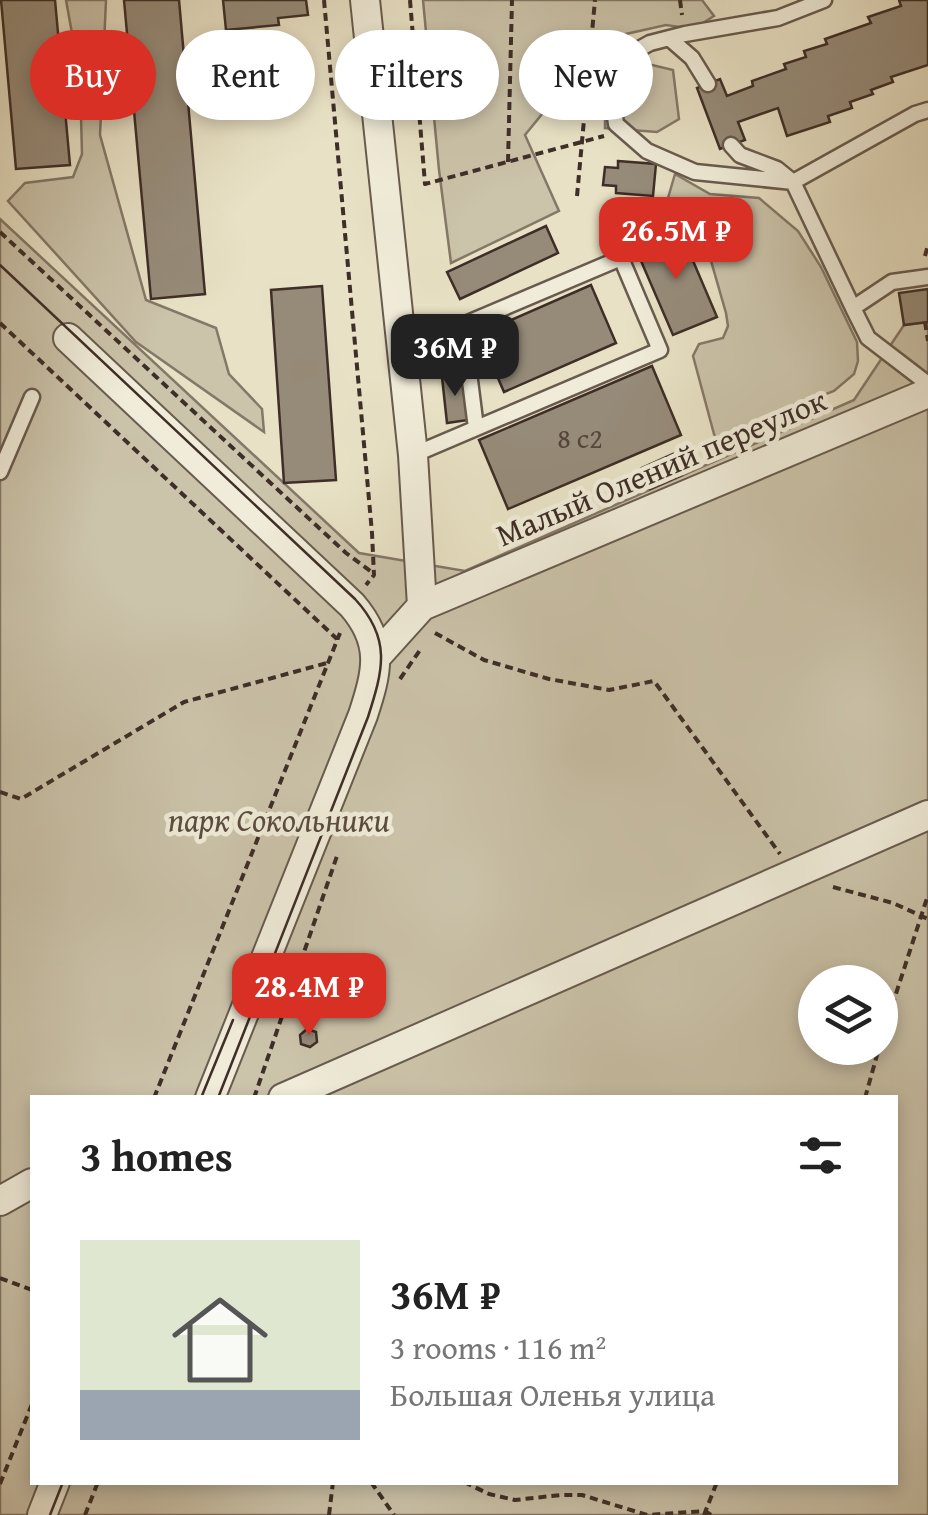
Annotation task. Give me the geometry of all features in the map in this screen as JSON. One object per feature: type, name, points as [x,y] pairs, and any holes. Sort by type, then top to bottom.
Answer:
[{"type":"street","points":[[365,0],[427,619],[376,656]]},
{"type":"street","points":[[68,338],[352,605],[368,625],[376,656],[374,680],[363,716],[211,1095]]},
{"type":"street","name":"Малый Олений переулок","points":[[427,619],[928,393]]},
{"type":"street","points":[[290,1095],[928,816]]},
{"type":"street","points":[[0,1200],[30,1184]]},
{"type":"street","points":[[42,1515],[54,1485]]},
{"type":"lane","points":[[824,0],[778,18],[650,43],[622,59],[612,93],[616,124],[646,152],[696,172],[792,182],[928,110]]},
{"type":"lane","points":[[669,38],[692,58],[708,84]]},
{"type":"lane","points":[[731,145],[740,155],[777,168],[792,182],[868,338],[928,384]]},
{"type":"lane","points":[[413,455],[660,350],[621,258],[464,325],[476,428]]},
{"type":"lane","points":[[853,308],[892,282],[928,277]]},
{"type":"lane","points":[[0,472],[32,397]]},
{"type":"path","points":[[155,1095],[336,639],[352,605],[374,574],[324,0]]},
{"type":"path","points":[[410,0],[425,184],[624,130]]},
{"type":"path","points":[[508,162],[512,0]]},
{"type":"path","points":[[577,196],[595,0]]},
{"type":"path","points":[[0,232],[346,553],[374,574]]},
{"type":"path","points":[[0,322],[336,639]]},
{"type":"path","points":[[925,322],[928,341]]},
{"type":"path","points":[[427,619],[484,660],[549,680],[609,690],[654,680],[784,860],[816,882],[893,903],[925,918]]},
{"type":"path","points":[[397,683],[424,644]]},
{"type":"path","points":[[0,792],[21,799],[184,702],[327,663]]},
{"type":"path","points":[[255,1095],[339,852]]},
{"type":"path","points":[[898,993],[925,918],[928,895]]},
{"type":"path","points":[[866,1095],[874,1065]]},
{"type":"path","points":[[0,1278],[30,1289]]},
{"type":"path","points":[[0,1484],[30,1409]]},
{"type":"path","points":[[85,1515],[97,1485]]},
{"type":"path","points":[[329,1515],[333,1485]]},
{"type":"path","points":[[373,1485],[394,1515]]},
{"type":"path","points":[[470,1485],[515,1500],[582,1495],[647,1515],[711,1515]]},
{"type":"path","points":[[704,1513],[715,1485]]},
{"type":"green space","points":[[66,0],[106,0],[105,30],[71,30]]},
{"type":"green space","points":[[423,0],[702,0],[714,16],[693,29],[666,25],[644,30],[519,30],[519,120],[537,120],[525,135],[559,211],[451,263],[434,120],[499,120],[499,30],[426,30]]},
{"type":"green space","points":[[653,65],[673,70],[679,119],[657,132],[605,128],[605,120],[653,120]]},
{"type":"green space","points":[[81,120],[101,120],[100,135],[146,300],[216,328],[229,374],[262,409],[264,432],[136,342],[8,201],[25,183],[73,177],[82,154]]},
{"type":"green space","points":[[675,174],[710,194],[759,198],[798,231],[821,267],[857,342],[854,374],[834,391],[810,400],[791,417],[732,446],[720,446],[714,434],[693,356],[699,344],[723,338],[728,326],[726,313],[707,247],[668,198]]},
{"type":"green space","name":"парк Сокольники","points":[[0,219],[359,553],[465,571],[854,400],[904,325],[928,322],[928,1515],[0,1515]]},
{"type":"building","points":[[1,0],[55,0],[58,30],[30,30],[30,120],[66,120],[70,165],[16,169]]},
{"type":"building","points":[[124,0],[179,0],[182,30],[176,30],[176,120],[190,120],[205,294],[151,299],[135,120],[156,120],[156,30],[127,30]]},
{"type":"building","points":[[223,0],[306,0],[308,15],[278,18],[279,25],[226,30]]},
{"type":"building","points":[[899,0],[928,0],[928,65],[891,77],[893,82],[850,102],[852,108],[828,116],[830,122],[787,136],[778,108],[738,122],[745,140],[720,149],[697,88],[720,79],[727,96],[753,86],[752,81],[806,57],[804,51],[827,44],[825,39],[871,23],[868,17],[901,6]]},
{"type":"building","points":[[618,161],[656,164],[653,196],[616,193],[616,186],[603,185],[605,167],[618,168]]},
{"type":"building","points":[[546,226],[558,253],[460,299],[447,272]]},
{"type":"building","points":[[679,228],[717,317],[673,335],[635,247]]},
{"type":"building","points":[[591,285],[616,343],[504,392],[479,334]]},
{"type":"building","points":[[322,286],[336,480],[284,483],[271,290]]},
{"type":"building","points":[[928,289],[928,322],[904,325],[899,293]]},
{"type":"building","points":[[652,366],[681,435],[508,509],[479,440]]},
{"type":"building","points":[[463,375],[468,420],[447,423],[442,377]]},
{"type":"building","points":[[673,454],[682,475],[650,489],[642,468]]},
{"type":"building","points":[[307,1029],[316,1032],[317,1042],[310,1047],[301,1044],[300,1035]]},
{"type":"tram line","points":[[0,265],[355,599],[375,628],[379,642],[378,684],[368,717],[219,1095]]},
{"type":"tram line","points":[[202,1095],[233,1020]]},
{"type":"tram line","points":[[50,1515],[62,1485]]}]
